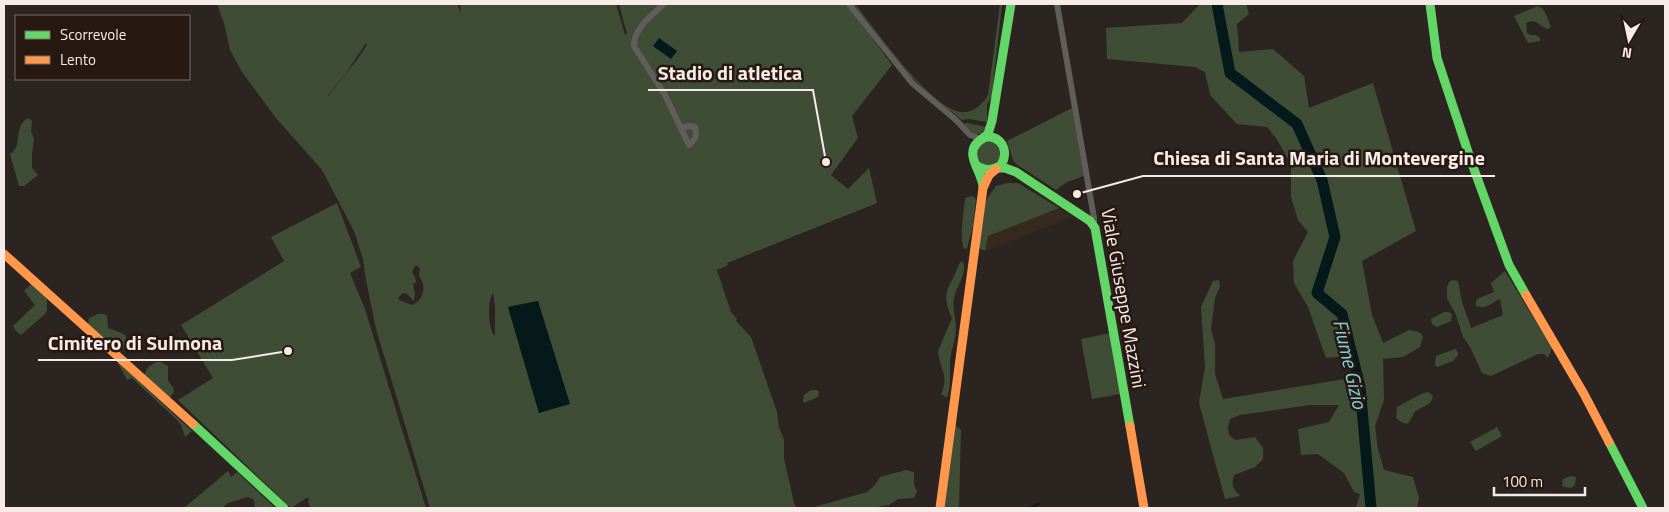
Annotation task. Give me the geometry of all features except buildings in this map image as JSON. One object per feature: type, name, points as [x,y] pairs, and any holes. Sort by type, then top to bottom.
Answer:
[{"type":"main road","points":[[1001,60],[1005,4]]},
{"type":"main road","points":[[984,188],[981,173],[973,158],[973,149],[976,143],[988,134],[992,121],[1011,4]]},
{"type":"main road","points":[[1430,4],[1437,58],[1474,170],[1509,265],[1584,394],[1643,508]]},
{"type":"main road","points":[[992,121],[995,135],[1003,146],[1011,166],[1016,172]]},
{"type":"main road","points":[[982,139],[992,137],[998,140]]},
{"type":"main road","points":[[940,508],[984,188],[989,175],[1004,161],[1005,152]]},
{"type":"main road","points":[[976,165],[985,170],[1005,168],[1016,172],[1094,225]]},
{"type":"main road","name":"Viale Giuseppe Mazzini","points":[[1094,225],[1143,508]]},
{"type":"main road","points":[[4,254],[284,508]]},
{"type":"street","points":[[664,4],[637,32],[634,46],[665,95],[681,128]]},
{"type":"street","points":[[849,4],[912,83],[952,116],[964,129],[973,136],[982,139]]},
{"type":"street","name":"Viale Giuseppe Mazzini","points":[[1057,4],[1094,225]]},
{"type":"street","points":[[964,129],[973,149]]},
{"type":"street","points":[[1082,216],[1088,213],[1092,204]]},
{"type":"shaded area","points":[[659,38],[677,51],[671,59],[653,46]]},
{"type":"shaded area","points":[[1059,208],[1072,217],[985,251],[987,236]]},
{"type":"shaded area","points":[[538,301],[570,404],[539,413],[508,307]]},
{"type":"green space","points":[[217,4],[457,4],[461,13],[460,4],[616,4],[625,35],[627,34],[619,4],[847,4],[892,65],[852,116],[858,138],[831,175],[848,189],[869,168],[877,203],[727,263],[728,265],[717,270],[731,312],[737,319],[736,321],[751,337],[777,412],[779,427],[784,440],[784,458],[794,503],[797,508],[430,508],[376,329],[363,259],[354,231],[322,170],[276,118],[242,72],[230,50],[224,23]],"holes":[[[366,43],[367,45],[356,61],[328,96]],[[417,265],[420,269],[419,276],[423,284],[423,292],[419,300],[412,305],[398,298],[403,293],[407,294],[414,301],[413,284],[416,282],[412,272]],[[493,293],[495,336],[490,322],[489,308]],[[538,301],[539,413],[508,307]]]},
{"type":"green space","points":[[853,4],[855,4],[919,83],[948,107],[965,112],[977,108],[988,95],[1000,4],[1002,4],[992,96],[987,105],[987,122],[969,119],[962,120],[929,94],[911,77]]},
{"type":"green space","points":[[1200,4],[1246,4],[1249,14],[1237,24],[1239,52],[1273,49],[1304,76],[1309,108],[1373,83],[1416,231],[1362,261],[1372,315],[1383,343],[1409,330],[1419,332],[1423,336],[1420,347],[1403,357],[1383,359],[1384,400],[1375,426],[1378,449],[1384,470],[1413,477],[1419,498],[1417,508],[1356,508],[1360,494],[1354,492],[1344,473],[1318,454],[1301,455],[1298,429],[1329,422],[1339,405],[1310,405],[1240,415],[1230,419],[1229,435],[1235,440],[1255,437],[1263,448],[1263,459],[1255,467],[1234,475],[1233,487],[1240,496],[1225,499],[1199,403],[1205,367],[1201,307],[1213,281],[1219,280],[1220,286],[1215,298],[1211,329],[1215,344],[1215,374],[1223,399],[1351,378],[1347,356],[1326,358],[1308,307],[1294,283],[1293,261],[1308,232],[1298,220],[1291,197],[1291,164],[1276,138],[1267,127],[1237,124],[1210,95],[1205,72],[1195,67],[1107,59],[1106,28],[1182,23]]},
{"type":"green space","points":[[1538,6],[1545,12],[1551,27],[1547,29],[1532,21],[1526,23],[1527,33],[1540,38],[1540,41],[1528,43],[1514,16]]},
{"type":"green space","points":[[1072,108],[1084,176],[1067,182],[1056,190],[1016,164],[1007,141]]},
{"type":"green space","points":[[28,118],[32,121],[31,131],[34,139],[32,168],[38,175],[24,186],[19,186],[10,154],[16,146],[20,126]]},
{"type":"green space","points":[[964,124],[987,127],[981,134],[975,134]]},
{"type":"green space","points":[[994,141],[1002,151],[1000,160],[990,167],[978,162],[976,150],[981,143]]},
{"type":"green space","points":[[1018,183],[1059,208],[988,236],[985,251],[979,248],[985,202],[996,186]]},
{"type":"green space","points":[[972,196],[976,199],[973,226],[967,248],[964,249],[962,231],[965,198]]},
{"type":"green space","points":[[337,203],[361,267],[350,273],[365,309],[426,508],[311,508],[308,497],[291,508],[178,400],[213,378],[181,325],[284,261],[271,237]]},
{"type":"green space","points":[[962,261],[964,269],[954,302],[956,332],[950,359],[950,385],[947,398],[941,394],[944,377],[938,351],[952,318],[946,302],[946,295]]},
{"type":"green space","points":[[1505,271],[1552,348],[1548,358],[1544,354],[1538,354],[1491,376],[1482,373],[1470,347],[1463,337],[1456,315],[1447,298],[1447,287],[1449,282],[1453,280],[1458,281],[1462,302],[1471,328],[1503,315],[1500,299],[1483,307],[1476,306],[1476,301],[1494,292],[1491,283]]},
{"type":"green space","points":[[32,283],[47,297],[47,310],[21,335],[13,326],[35,305],[24,291]]},
{"type":"green space","points":[[1444,312],[1452,314],[1451,321],[1437,327],[1432,324],[1431,319]]},
{"type":"green space","points":[[98,314],[107,316],[108,328],[126,336],[125,345],[120,353],[88,324],[89,318]]},
{"type":"green space","points":[[1110,333],[1120,394],[1092,399],[1081,339]]},
{"type":"green space","points":[[1455,349],[1458,355],[1453,361],[1437,367],[1435,365],[1436,356]]},
{"type":"green space","points":[[117,361],[192,431],[185,437],[177,420],[132,378],[127,380]]},
{"type":"green space","points":[[156,362],[161,362],[168,366],[168,381],[173,387],[174,392],[169,399],[144,375],[148,367]]},
{"type":"green space","points":[[811,390],[819,392],[818,397],[804,403],[804,395]]},
{"type":"green space","points":[[1428,392],[1433,397],[1432,400],[1414,413],[1407,424],[1396,418],[1397,407]]},
{"type":"green space","points":[[954,424],[961,430],[959,508],[943,508]]},
{"type":"green space","points":[[1497,427],[1502,436],[1476,451],[1470,442]]},
{"type":"green space","points":[[906,470],[914,472],[914,485],[917,491],[914,498],[898,499],[889,505],[872,508],[811,508],[867,492],[880,477]]},
{"type":"green space","points":[[228,471],[231,477],[237,472],[275,508],[255,508],[254,500],[248,497],[228,503],[222,508],[184,508]]},
{"type":"green space","points":[[1570,476],[1576,477],[1575,485],[1571,488],[1564,487],[1562,485],[1563,479]]},
{"type":"waterway","name":"Fiume Gizio","points":[[1217,4],[1230,73],[1297,124],[1322,180],[1335,237],[1317,293],[1342,314],[1360,387],[1371,508]]},
{"type":"waterway","points":[[1030,508],[1039,504]]},
{"type":"traffic: fast","points":[[983,138],[988,134],[992,121],[1011,4]]},
{"type":"traffic: fast","points":[[1430,4],[1437,58],[1471,161],[1509,265],[1526,295]]},
{"type":"traffic: fast","points":[[976,165],[989,170],[1001,165],[1004,158],[1003,145],[994,138],[989,137],[977,143],[974,148],[973,158],[983,187]]},
{"type":"traffic: fast","points":[[997,168],[1005,168],[1016,172],[1090,221],[1095,228],[1130,426]]},
{"type":"traffic: fast","points":[[193,424],[284,508]]},
{"type":"traffic: fast","points":[[1609,442],[1643,508]]},
{"type":"traffic: slow","points":[[940,508],[983,188],[989,175],[996,169]]},
{"type":"traffic: slow","points":[[4,254],[193,424]]},
{"type":"traffic: slow","points":[[1526,295],[1584,394],[1609,442]]},
{"type":"traffic: slow","points":[[1130,426],[1144,508]]},
{"type":"place","name":"Stadio di atletica","points":[[826,162]]},
{"type":"place","name":"Chiesa di Santa Maria di Montevergine","points":[[1077,194]]},
{"type":"place","name":"Cimitero di Sulmona","points":[[288,351]]}]
